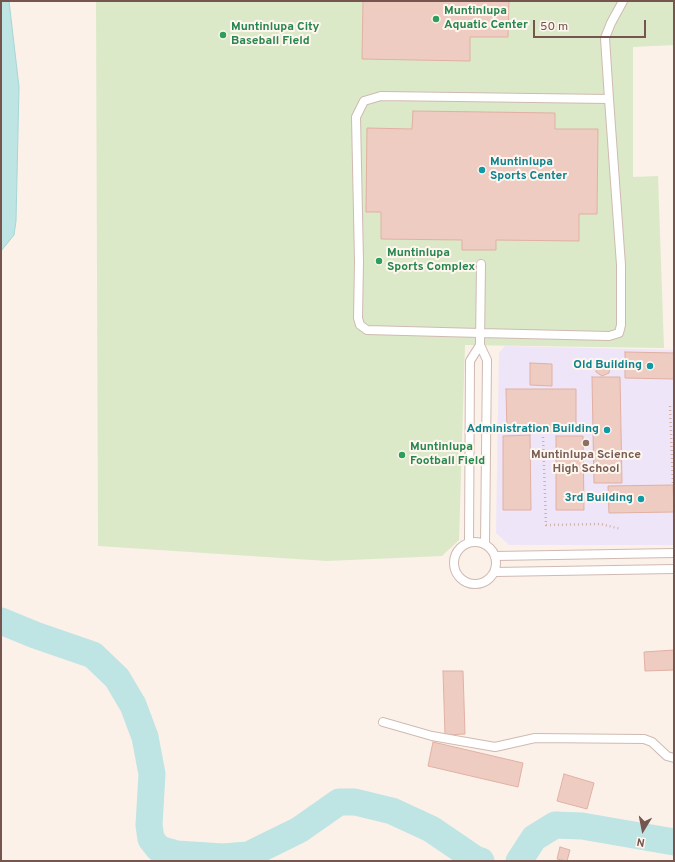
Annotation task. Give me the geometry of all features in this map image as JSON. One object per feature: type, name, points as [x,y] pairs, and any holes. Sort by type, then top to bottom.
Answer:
[{"type":"lane","points":[[609,99],[381,96],[364,101],[358,109],[356,117],[359,262],[358,318],[360,325],[367,330],[609,336],[619,333],[621,325],[621,264],[605,38],[623,1]]},
{"type":"lane","points":[[481,264],[480,345],[487,360],[485,544]]},
{"type":"lane","points":[[469,542],[470,361],[480,345]]},
{"type":"lane","points":[[469,542],[480,542],[485,544],[496,556],[495,572],[491,578],[479,584],[465,582],[455,571],[455,557],[458,551],[469,542]]},
{"type":"lane","points":[[496,556],[584,556],[674,553]]},
{"type":"lane","points":[[634,554],[634,569]]},
{"type":"lane","points":[[581,570],[584,556]]},
{"type":"lane","points":[[495,572],[674,569]]},
{"type":"lane","points":[[383,722],[432,736],[495,747],[535,738],[644,739],[652,742],[667,756],[674,758]]},
{"type":"path","points":[[670,406],[673,485]]},
{"type":"path","points":[[543,437],[546,525],[601,524],[621,529]]},
{"type":"shaded area","name":"Muntinlupa Science High School","points":[[505,346],[674,350],[674,545],[509,545],[496,533],[499,353]]},
{"type":"green space","name":"Muntinlupa Sports Complex","points":[[96,1],[674,1],[674,45],[633,47],[633,177],[658,176],[664,348],[465,345],[459,540],[442,556],[327,561],[98,546]]},
{"type":"water","points":[[1,1],[9,1],[19,87],[16,221],[14,235],[1,251]]},
{"type":"building","name":"Muntinlupa Aquatic Center","points":[[363,1],[509,1],[508,37],[470,37],[470,61],[362,59]]},
{"type":"building","name":"Muntinlupa Sports Center","points":[[413,111],[555,113],[555,129],[598,129],[597,214],[579,214],[579,241],[496,240],[496,250],[462,250],[462,240],[381,239],[381,212],[366,212],[367,128],[412,129]]},
{"type":"building","name":"Old Building","points":[[625,352],[674,353],[674,379],[625,378]]},
{"type":"building","points":[[603,362],[610,366],[609,373],[602,376],[596,372],[596,365]]},
{"type":"building","points":[[530,363],[552,364],[552,386],[530,385]]},
{"type":"building","name":"Administration Building","points":[[592,377],[620,377],[622,483],[594,483]]},
{"type":"building","points":[[506,389],[576,389],[576,431],[507,432]]},
{"type":"building","points":[[530,435],[531,510],[503,510],[503,436]]},
{"type":"building","points":[[556,436],[583,436],[584,510],[556,510]]},
{"type":"building","name":"3rd Building","points":[[673,485],[674,512],[609,513],[608,486]]},
{"type":"building","points":[[674,650],[674,670],[645,671],[644,652]]},
{"type":"building","points":[[443,671],[463,671],[465,734],[445,735]]},
{"type":"building","points":[[433,742],[523,763],[518,787],[428,766]]},
{"type":"building","points":[[564,774],[594,783],[587,809],[557,801]]},
{"type":"building","points":[[560,847],[570,850],[567,861],[557,859]]},
{"type":"waterway","points":[[1,621],[35,635],[93,655],[117,678],[133,705],[145,737],[152,774],[149,825],[151,839],[159,849],[177,854],[223,857],[248,855],[299,830],[339,802],[355,802],[392,811],[431,829],[475,859],[481,861]]},
{"type":"waterway","points":[[519,861],[534,838],[555,825],[582,826],[674,842]]},
{"type":"place","name":"Muntinlupa Aquatic Center","points":[[436,19]]},
{"type":"place","name":"Muntinlupa City Baseball Field","points":[[223,35]]},
{"type":"place","name":"Muntinlupa Sports Center","points":[[482,170]]},
{"type":"place","name":"Muntinlupa Sports Complex","points":[[379,261]]},
{"type":"place","name":"Old Building","points":[[650,366]]},
{"type":"place","name":"Administration Building","points":[[607,430]]},
{"type":"place","name":"Muntinlupa Science High School","points":[[586,443]]},
{"type":"place","name":"Muntinlupa Football Field","points":[[402,455]]},
{"type":"place","name":"3rd Building","points":[[641,499]]}]
